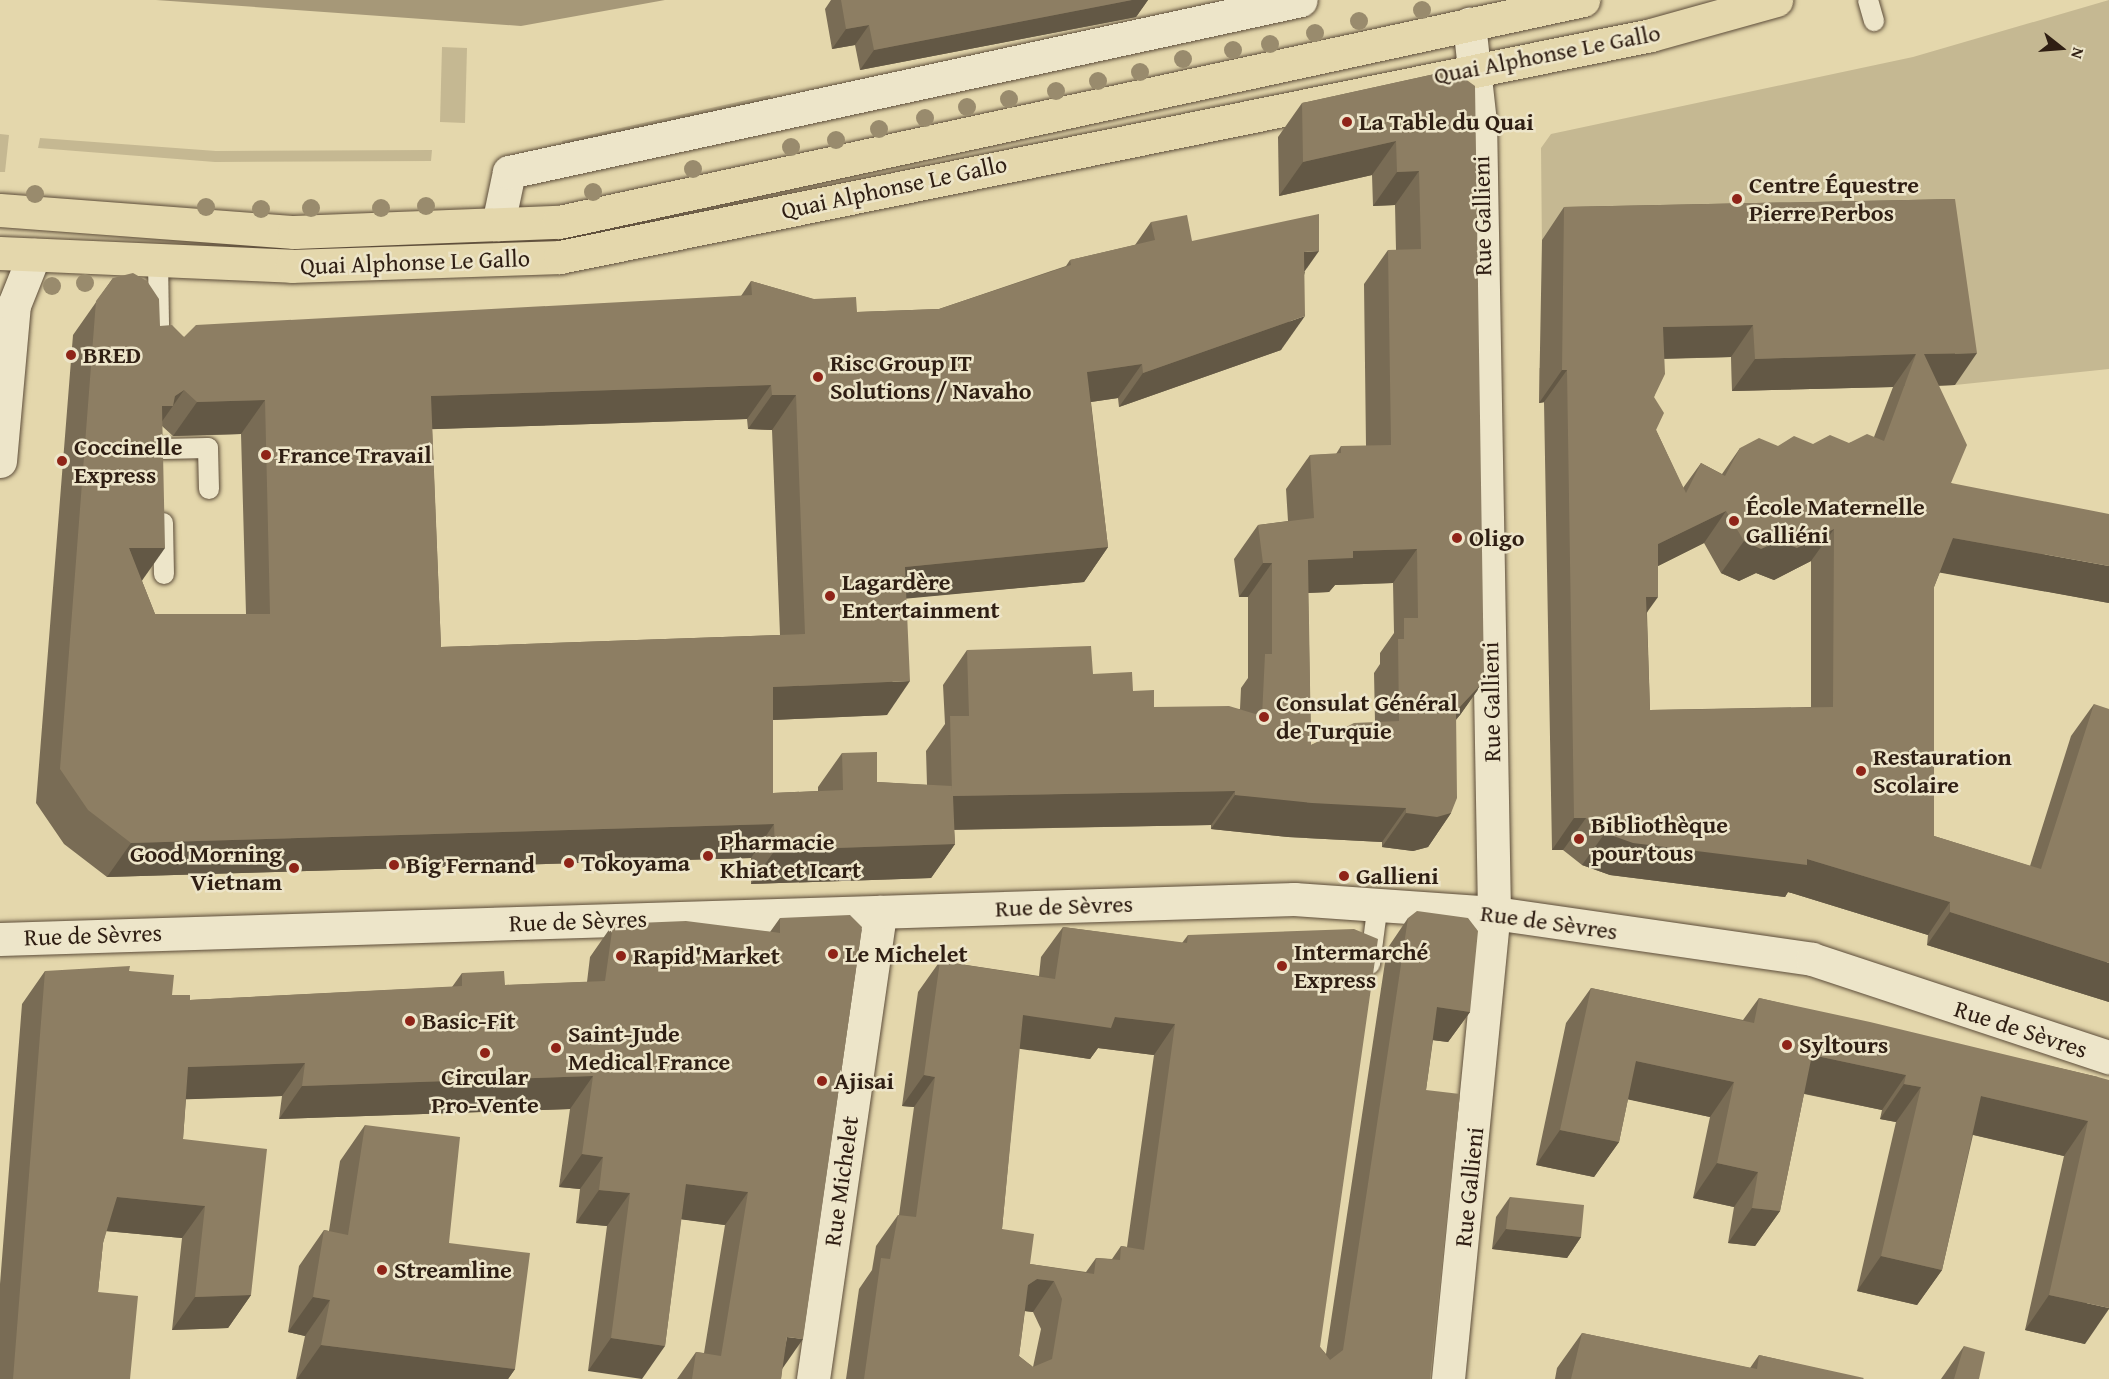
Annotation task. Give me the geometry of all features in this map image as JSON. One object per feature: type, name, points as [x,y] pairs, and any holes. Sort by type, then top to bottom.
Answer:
[{"type":"main road","name":"Quai Alphonse Le Gallo","points":[[0,210],[294,232],[560,222],[1583,0]]},
{"type":"main road","name":"Quai Alphonse Le Gallo","points":[[0,253],[292,266],[560,257],[1651,35],[1776,0]]},
{"type":"street","points":[[498,224],[509,172],[1301,0]]},
{"type":"street","name":"Rue Gallieni","points":[[1448,1379],[1494,913],[1476,71],[1469,24]]},
{"type":"street","points":[[0,461],[13,314],[34,255]]},
{"type":"street","name":"Rue de Sèvres","points":[[0,939],[1294,899],[1378,903],[1494,913],[1812,959],[2109,1057]]},
{"type":"street","name":"Rue Michelet","points":[[813,1379],[880,912]]},
{"type":"lane","points":[[1868,0],[1874,21]]},
{"type":"lane","points":[[158,260],[160,348]]},
{"type":"lane","points":[[162,472],[161,443],[208,448],[209,489]]},
{"type":"lane","points":[[163,506],[164,574]]},
{"type":"lane","points":[[1367,982],[1378,903]]},
{"type":"shaded area","points":[[156,0],[665,0],[521,26]]},
{"type":"shaded area","name":"Centre Équestre Pierre Perbos","points":[[2109,0],[2109,369],[1955,385],[1732,391],[1731,357],[1641,359],[1642,400],[1539,403],[1539,368],[1554,368],[1543,353],[1541,148],[1551,134],[1913,57]]},
{"type":"shaded area","points":[[442,47],[467,48],[465,123],[440,122]]},
{"type":"shaded area","points":[[770,95],[773,105],[564,151],[562,141]]},
{"type":"shaded area","points":[[0,134],[9,135],[5,172],[0,172]]},
{"type":"shaded area","points":[[40,138],[216,151],[432,150],[431,161],[215,162],[38,148]]},
{"type":"building","points":[[841,0],[1132,0],[874,50],[869,25],[846,29]]},
{"type":"building","points":[[1453,70],[1475,86],[1484,681],[1456,711],[1457,798],[1451,813],[1437,817],[1406,813],[1406,808],[1312,803],[1235,795],[1235,791],[953,796],[955,844],[775,850],[774,824],[131,843],[88,810],[60,769],[96,301],[113,278],[133,273],[147,281],[159,299],[160,326],[172,325],[184,337],[196,325],[752,295],[751,281],[814,299],[856,297],[857,312],[939,309],[1071,265],[1070,260],[1155,240],[1151,222],[1187,215],[1192,241],[1319,214],[1319,251],[1304,252],[1305,316],[1143,373],[1142,364],[1087,372],[1108,547],[905,567],[910,681],[773,687],[773,793],[843,790],[842,753],[877,752],[877,782],[952,786],[950,716],[969,716],[967,650],[1091,646],[1093,674],[1132,672],[1133,691],[1154,690],[1154,707],[1229,706],[1262,716],[1265,654],[1272,654],[1272,563],[1263,563],[1258,525],[1314,518],[1310,455],[1341,453],[1341,446],[1391,445],[1388,250],[1421,249],[1419,171],[1397,172],[1396,141],[1303,162],[1302,103]],"holes":[[[771,385],[772,395],[796,395],[805,634],[441,647],[431,396]],[[184,390],[197,402],[265,400],[270,614],[155,614],[129,548],[165,548],[162,406],[173,406],[175,396]],[[1417,549],[1418,618],[1404,618],[1404,639],[1398,639],[1399,721],[1354,723],[1311,745],[1308,560],[1353,558],[1353,551]]]},
{"type":"building","points":[[1955,199],[1977,353],[1924,354],[1967,445],[1951,483],[2109,514],[2109,566],[1953,538],[1934,587],[1934,836],[2041,869],[2094,704],[2109,709],[2109,963],[1950,912],[1950,902],[1807,859],[1807,865],[1633,843],[1605,833],[1586,818],[1574,818],[1567,370],[1562,370],[1564,207]],"holes":[[[1753,325],[1755,359],[1916,354],[1884,441],[1867,434],[1849,443],[1830,435],[1813,444],[1794,436],[1778,446],[1759,438],[1740,448],[1725,476],[1701,463],[1686,493],[1656,430],[1664,413],[1654,397],[1665,374],[1663,327]],[[1726,511],[1744,541],[1761,549],[1779,541],[1797,548],[1834,529],[1833,707],[1650,710],[1646,597],[1658,597],[1658,544]]]},
{"type":"building","points":[[1417,911],[1468,918],[1478,931],[1470,1012],[1437,1007],[1426,1090],[1460,1094],[1430,1379],[864,1379],[881,1258],[890,1259],[898,1215],[916,1217],[935,1077],[924,1075],[940,961],[1055,979],[1063,927],[1187,943],[1188,935],[1354,929],[1378,939],[1320,1347],[1330,1360],[1343,1350],[1408,918]],"holes":[[[1023,1015],[1111,1028],[1115,1017],[1175,1024],[1144,1250],[1121,1246],[1120,1260],[1096,1258],[1094,1274],[1030,1264],[1034,1234],[1002,1229]],[[1037,1279],[1054,1281],[1062,1299],[1052,1359],[1033,1367],[1019,1356],[1028,1285]]]},
{"type":"building","points":[[850,915],[862,927],[803,1339],[787,1337],[781,1379],[692,1379],[696,1352],[721,1356],[748,1192],[686,1184],[665,1346],[611,1338],[630,1193],[599,1190],[603,1157],[582,1154],[593,1076],[302,1086],[305,1063],[188,1067],[183,1139],[267,1149],[251,1295],[195,1297],[205,1206],[117,1197],[103,1243],[98,1292],[138,1296],[130,1379],[13,1379],[45,971],[130,966],[129,971],[174,975],[172,995],[190,995],[190,1000],[462,986],[462,973],[504,971],[505,985],[605,981],[613,924],[686,921],[780,933],[780,918]]},
{"type":"building","points":[[1591,988],[1754,1023],[1759,998],[1870,1022],[2109,1080],[2109,1308],[2049,1295],[2088,1121],[1981,1096],[1942,1270],[1881,1256],[1921,1087],[1904,1084],[1906,1075],[1812,1055],[1780,1211],[1752,1208],[1758,1172],[1717,1163],[1734,1082],[1636,1061],[1619,1142],[1560,1130]]},
{"type":"building","name":"Streamline","points":[[365,1125],[460,1137],[449,1243],[530,1253],[515,1369],[321,1345],[330,1300],[313,1297],[324,1230],[348,1235]]},
{"type":"building","points":[[1510,1197],[1584,1205],[1581,1237],[1506,1229]]},
{"type":"building","points":[[1582,1333],[1757,1369],[1759,1355],[1864,1378],[1571,1379]]},
{"type":"building","points":[[1964,1346],[1985,1352],[1979,1379],[1954,1379]]},
{"type":"place","name":"La Table du Quai","points":[[1347,122]]},
{"type":"place","name":"Centre Équestre Pierre Perbos","points":[[1737,199]]},
{"type":"place","name":"BRED","points":[[71,355]]},
{"type":"place","name":"Risc Group IT Solutions / Navaho","points":[[818,377]]},
{"type":"place","name":"France Travail","points":[[266,455]]},
{"type":"place","name":"Coccinelle Express","points":[[62,461]]},
{"type":"place","name":"École Maternelle Galliéni","points":[[1734,521]]},
{"type":"place","name":"Oligo","points":[[1457,538]]},
{"type":"place","name":"Lagardère Entertainment","points":[[830,596]]},
{"type":"place","name":"Consulat Général de Turquie","points":[[1264,717]]},
{"type":"place","name":"Restauration Scolaire","points":[[1861,771]]},
{"type":"place","name":"Bibliothèque pour tous","points":[[1579,839]]},
{"type":"place","name":"Pharmacie Khiat et Icart","points":[[708,856]]},
{"type":"place","name":"Tokoyama","points":[[569,863]]},
{"type":"place","name":"Big Fernand","points":[[394,865]]},
{"type":"place","name":"Good Morning Vietnam","points":[[294,868]]},
{"type":"place","name":"Gallieni","points":[[1344,876]]},
{"type":"place","name":"Le Michelet","points":[[833,954]]},
{"type":"place","name":"Rapid'Market","points":[[621,956]]},
{"type":"place","name":"Intermarché Express","points":[[1282,966]]},
{"type":"place","name":"Basic-Fit","points":[[410,1021]]},
{"type":"place","name":"Syltours","points":[[1787,1045]]},
{"type":"place","name":"Saint-Jude Medical France","points":[[556,1048]]},
{"type":"place","name":"Circular Pro-Vente","points":[[485,1053]]},
{"type":"place","name":"Ajisai","points":[[822,1081]]},
{"type":"place","name":"Streamline","points":[[382,1270]]}]
